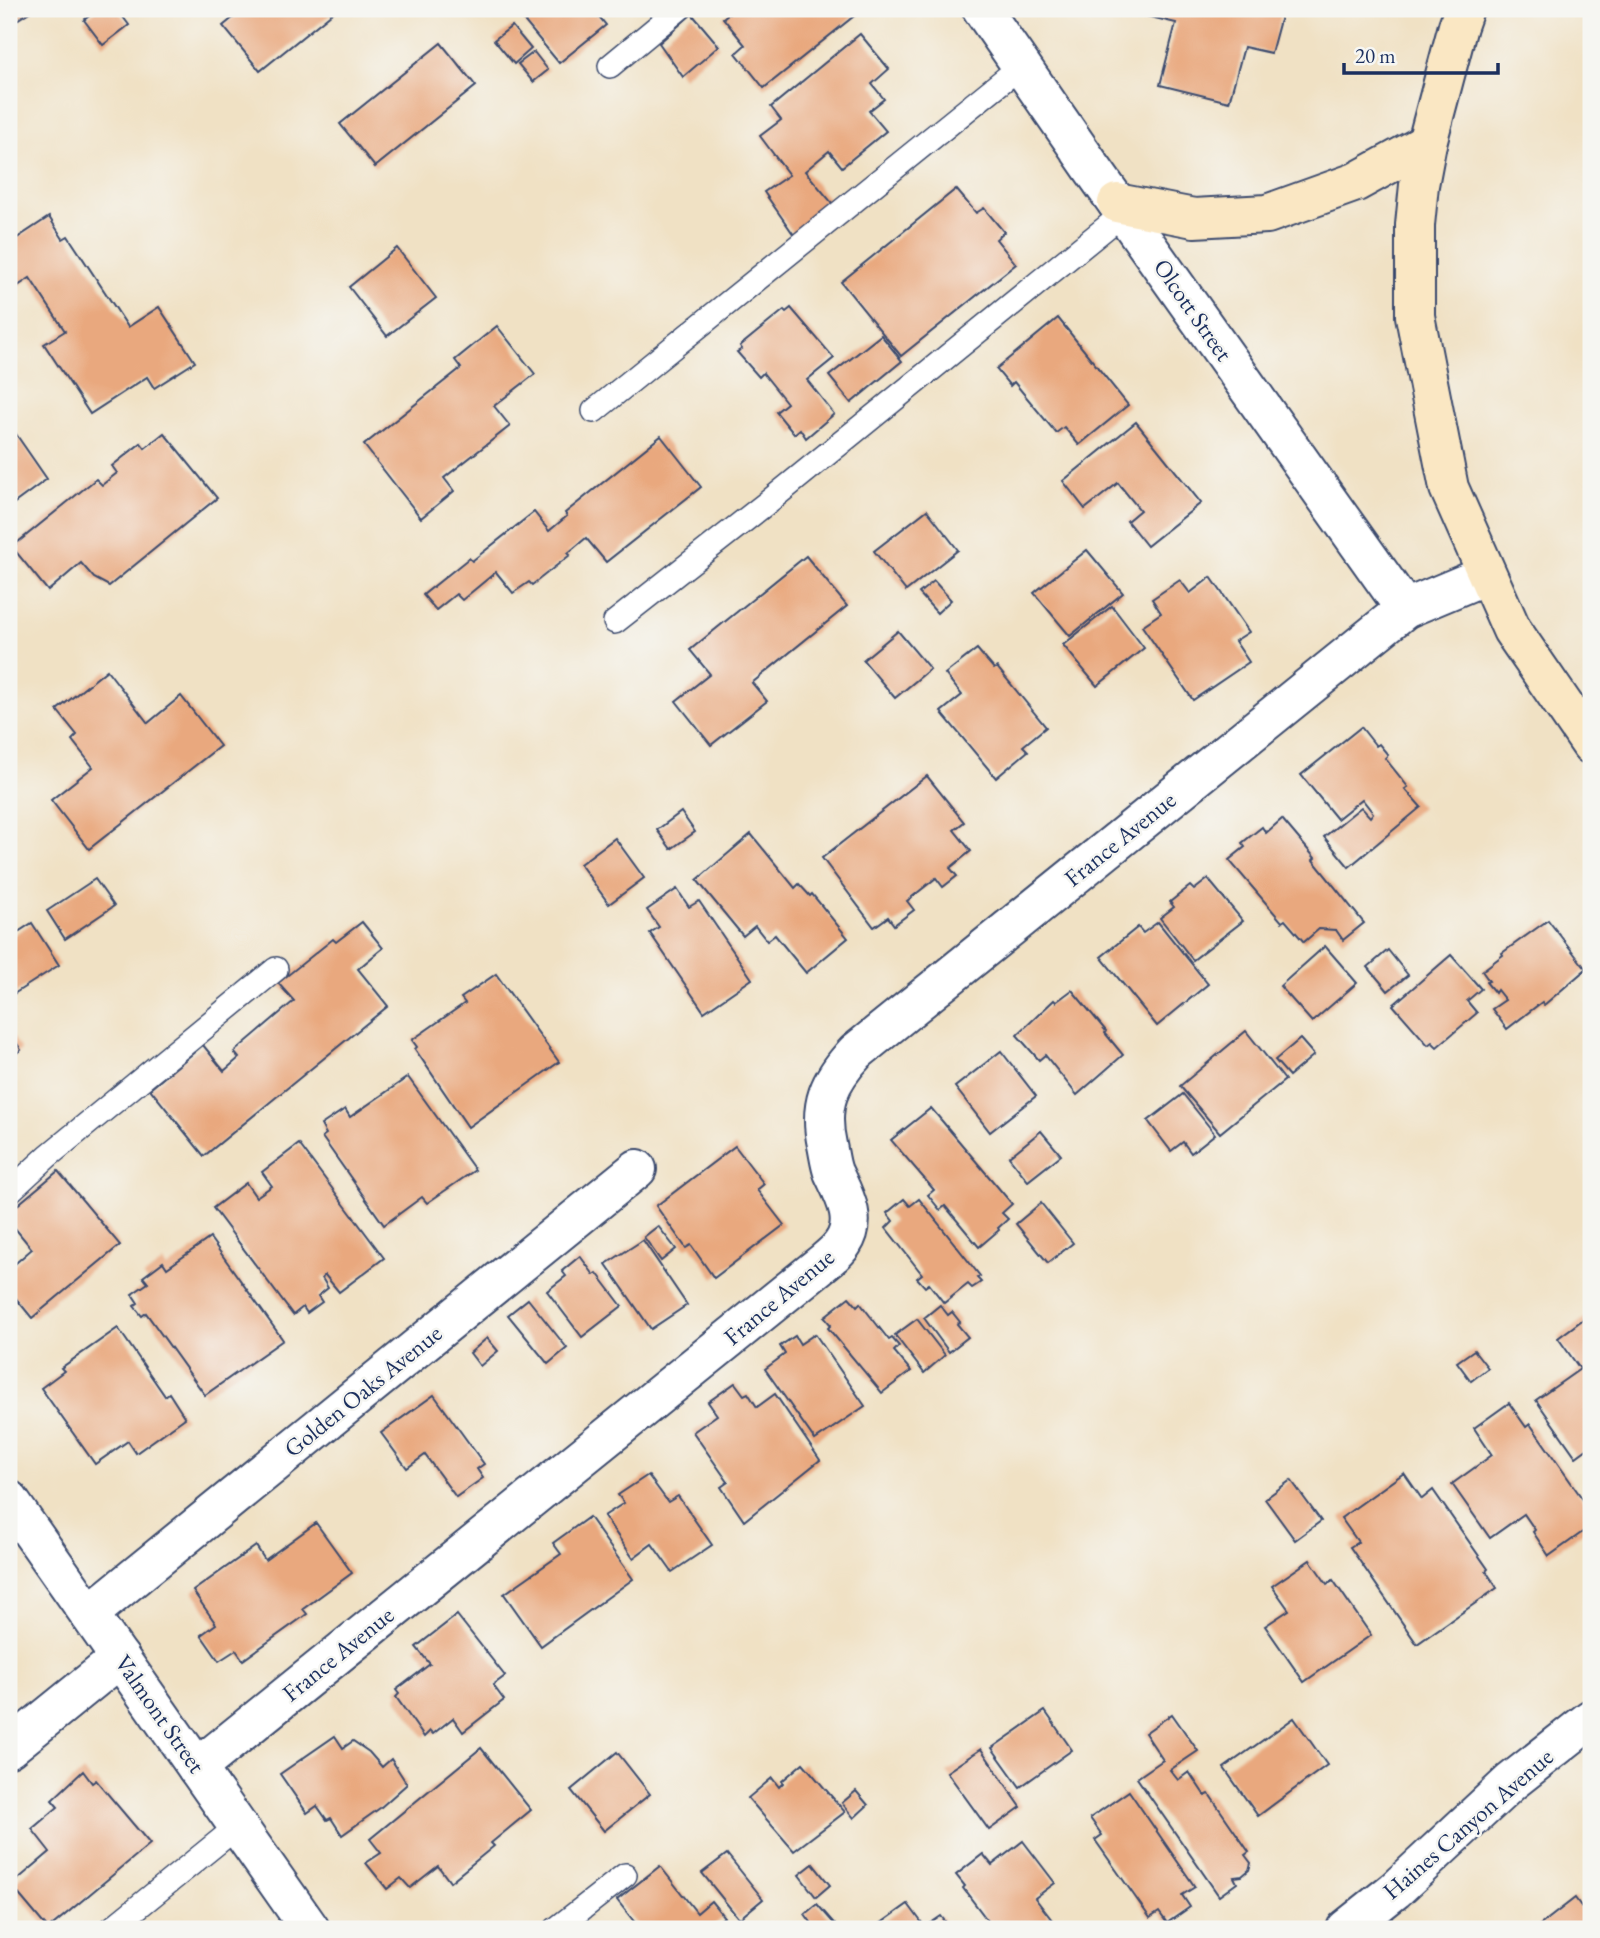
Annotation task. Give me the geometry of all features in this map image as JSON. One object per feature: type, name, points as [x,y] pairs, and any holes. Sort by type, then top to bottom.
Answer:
[{"type":"main road","points":[[1464,9],[1427,144],[1419,185],[1415,225],[1415,316],[1449,488],[1512,629],[1591,745]]},
{"type":"main road","points":[[1120,208],[1194,218],[1267,214],[1356,182],[1427,144]]},
{"type":"street","name":"Olcott Street","points":[[982,9],[1405,609]]},
{"type":"street","name":"France Avenue","points":[[197,1768],[813,1271],[844,1243],[850,1223],[847,1200],[833,1171],[824,1132],[824,1106],[830,1086],[841,1068],[856,1052],[1405,609],[1486,575]]},
{"type":"street","name":"Golden Oaks Avenue","points":[[89,1614],[637,1168]]},
{"type":"street","name":"Valmont Street","points":[[9,1500],[310,1929]]},
{"type":"street","points":[[9,1748],[120,1657]]},
{"type":"street","name":"Haines Canyon Avenue","points":[[1346,1929],[1395,1890],[1510,1782],[1591,1719]]},
{"type":"lane","points":[[610,66],[679,9]]},
{"type":"lane","points":[[594,411],[1021,66]]},
{"type":"lane","points":[[615,622],[768,502],[1120,208]]},
{"type":"lane","points":[[9,1192],[48,1156],[276,969]]},
{"type":"lane","points":[[111,1929],[238,1826]]},
{"type":"lane","points":[[556,1929],[625,1875]]},
{"type":"building","points":[[9,9],[34,9],[9,25]]},
{"type":"building","points":[[98,9],[117,9],[129,25],[103,45],[84,20]]},
{"type":"building","points":[[237,9],[337,9],[260,71],[223,26],[240,12]]},
{"type":"building","points":[[529,9],[593,9],[606,25],[559,63],[520,16]]},
{"type":"building","points":[[734,9],[848,9],[854,16],[764,88],[736,53],[745,45],[723,18]]},
{"type":"building","points":[[1144,9],[1283,9],[1271,53],[1244,47],[1229,102],[1160,85],[1176,23],[1142,15]]},
{"type":"building","points":[[692,14],[719,46],[683,77],[659,43]]},
{"type":"building","points":[[512,26],[531,49],[514,64],[494,40]]},
{"type":"building","points":[[860,34],[889,69],[872,84],[884,99],[869,111],[886,131],[842,167],[829,151],[805,171],[833,204],[794,235],[764,192],[789,175],[760,136],[781,120],[771,107]]},
{"type":"building","points":[[441,43],[476,86],[375,167],[340,124]]},
{"type":"building","points":[[534,52],[548,70],[533,82],[518,64]]},
{"type":"building","points":[[956,189],[976,213],[984,208],[1004,232],[996,239],[1016,264],[901,356],[841,282]]},
{"type":"building","points":[[49,217],[63,239],[68,236],[128,327],[159,307],[195,362],[154,388],[147,377],[90,414],[44,344],[65,331],[30,278],[9,292],[9,238],[12,236],[14,240]]},
{"type":"building","points":[[397,248],[436,298],[387,336],[349,287]]},
{"type":"building","points":[[791,308],[834,358],[807,380],[834,414],[806,438],[800,429],[794,434],[776,412],[787,403],[763,373],[759,377],[737,352],[742,349],[740,346],[784,310],[786,312]]},
{"type":"building","points":[[1058,318],[1128,405],[1079,445],[1064,427],[1056,433],[1014,382],[1010,386],[996,369]]},
{"type":"building","points":[[497,326],[535,374],[494,406],[510,426],[444,478],[454,491],[421,518],[364,445],[461,368],[455,360]]},
{"type":"building","points":[[881,335],[902,361],[851,403],[829,376]]},
{"type":"building","points":[[1136,422],[1201,503],[1147,546],[1127,521],[1140,510],[1118,483],[1085,509],[1063,481]]},
{"type":"building","points":[[9,424],[47,479],[9,507]]},
{"type":"building","points":[[164,433],[217,498],[109,586],[94,578],[81,563],[48,591],[12,547],[96,479],[102,485],[117,473],[112,466],[141,443],[145,448]]},
{"type":"building","points":[[661,436],[701,487],[606,562],[586,538],[568,553],[570,555],[532,585],[529,582],[513,593],[496,572],[462,600],[456,594],[436,610],[423,595],[469,558],[472,561],[534,512],[549,531],[567,516],[565,513]]},
{"type":"building","points":[[927,510],[958,550],[906,591],[874,551]]},
{"type":"building","points":[[1087,550],[1123,593],[1070,636],[1034,593]]},
{"type":"building","points":[[806,556],[847,606],[752,683],[767,701],[711,745],[676,701],[710,674],[690,650]]},
{"type":"building","points":[[1211,577],[1249,632],[1235,641],[1249,662],[1193,700],[1142,626],[1161,613],[1152,599],[1180,580],[1190,593]]},
{"type":"building","points":[[934,581],[951,600],[937,613],[919,593]]},
{"type":"building","points":[[1112,606],[1144,648],[1097,686],[1063,645]]},
{"type":"building","points":[[898,631],[930,669],[895,698],[863,660]]},
{"type":"building","points":[[977,649],[994,669],[997,667],[1046,727],[1023,746],[1028,751],[996,778],[941,712],[962,695],[945,674]]},
{"type":"building","points":[[107,670],[148,723],[181,696],[220,746],[89,849],[51,800],[93,767],[72,740],[77,735],[57,710]]},
{"type":"building","points":[[1361,727],[1376,746],[1379,744],[1388,755],[1385,758],[1408,787],[1405,789],[1421,807],[1349,867],[1324,837],[1361,807],[1370,817],[1373,813],[1362,799],[1337,819],[1301,775]]},
{"type":"building","points":[[927,776],[964,822],[954,830],[971,851],[950,868],[957,876],[943,887],[936,878],[907,901],[914,910],[894,925],[888,917],[874,927],[822,858]]},
{"type":"building","points":[[681,812],[695,832],[671,849],[657,830]]},
{"type":"building","points":[[1282,819],[1364,923],[1343,940],[1336,930],[1319,929],[1304,942],[1285,920],[1282,922],[1229,860],[1245,847],[1242,843],[1262,827],[1266,833]]},
{"type":"building","points":[[751,834],[795,888],[799,884],[810,896],[812,894],[848,938],[806,973],[775,935],[767,941],[755,926],[743,936],[697,880]]},
{"type":"building","points":[[615,838],[644,878],[609,904],[580,864]]},
{"type":"building","points":[[95,879],[114,906],[65,939],[47,911]]},
{"type":"building","points":[[1208,879],[1243,921],[1193,960],[1160,918],[1174,907],[1170,902],[1190,886],[1194,890]]},
{"type":"building","points":[[677,889],[689,907],[699,901],[752,979],[704,1012],[650,933],[659,927],[647,910]]},
{"type":"building","points":[[1548,920],[1586,969],[1544,1005],[1542,1002],[1507,1029],[1492,1009],[1505,1000],[1486,982],[1489,981],[1482,971]]},
{"type":"building","points":[[362,922],[383,948],[358,969],[388,1006],[204,1156],[150,1089],[203,1045],[224,1071],[239,1058],[234,1052],[294,1001],[278,983],[333,939],[336,942]]},
{"type":"building","points":[[1158,922],[1208,984],[1157,1026],[1101,957],[1138,927],[1143,933]]},
{"type":"building","points":[[32,923],[59,965],[9,997],[9,938]]},
{"type":"building","points":[[1325,946],[1357,983],[1312,1022],[1280,986]]},
{"type":"building","points":[[1388,950],[1408,975],[1388,991],[1368,967]]},
{"type":"building","points":[[1451,955],[1481,989],[1467,1001],[1477,1013],[1437,1047],[1432,1042],[1428,1045],[1393,1005]]},
{"type":"building","points":[[496,974],[559,1062],[468,1127],[415,1049],[417,1047],[412,1040],[465,1003],[461,998]]},
{"type":"building","points":[[1072,990],[1123,1055],[1077,1095],[1045,1055],[1039,1060],[1017,1035],[1054,1000],[1056,1002]]},
{"type":"building","points":[[9,1031],[21,1050],[9,1058]]},
{"type":"building","points":[[1246,1031],[1285,1080],[1220,1133],[1180,1086]]},
{"type":"building","points":[[1300,1039],[1314,1055],[1289,1076],[1275,1060]]},
{"type":"building","points":[[1001,1051],[1036,1096],[990,1132],[955,1087]]},
{"type":"building","points":[[408,1077],[475,1170],[427,1203],[422,1197],[384,1225],[322,1137],[326,1134],[321,1125],[345,1109],[350,1117]]},
{"type":"building","points":[[1183,1094],[1215,1134],[1191,1153],[1183,1142],[1171,1151],[1148,1121]]},
{"type":"building","points":[[931,1108],[1012,1204],[1002,1213],[1008,1219],[979,1247],[945,1206],[940,1210],[928,1195],[934,1190],[891,1140]]},
{"type":"building","points":[[1041,1131],[1061,1155],[1028,1181],[1009,1157]]},
{"type":"building","points":[[299,1144],[384,1258],[339,1292],[325,1275],[322,1278],[328,1288],[318,1296],[322,1302],[307,1313],[303,1307],[293,1315],[213,1208],[246,1183],[256,1197],[272,1186],[262,1172]]},
{"type":"building","points":[[735,1146],[764,1184],[757,1190],[784,1225],[714,1278],[691,1245],[686,1248],[656,1206]]},
{"type":"building","points":[[58,1171],[120,1245],[32,1318],[9,1290],[9,1269],[32,1249],[9,1221],[9,1212]]},
{"type":"building","points":[[904,1199],[910,1206],[919,1199],[980,1276],[977,1278],[981,1282],[972,1288],[968,1284],[944,1303],[929,1284],[925,1287],[917,1278],[922,1274],[886,1228],[893,1221],[887,1213]]},
{"type":"building","points":[[1041,1203],[1073,1243],[1048,1263],[1016,1224]]},
{"type":"building","points":[[658,1226],[676,1249],[661,1261],[644,1237]]},
{"type":"building","points":[[210,1238],[283,1340],[205,1395],[146,1313],[142,1316],[134,1306],[138,1303],[132,1294],[148,1283],[143,1277],[163,1262],[167,1268]]},
{"type":"building","points":[[643,1240],[687,1305],[651,1329],[606,1264]]},
{"type":"building","points":[[580,1256],[622,1306],[582,1337],[547,1291],[566,1276],[562,1271]]},
{"type":"building","points":[[849,1297],[857,1306],[860,1303],[889,1340],[892,1338],[899,1346],[894,1351],[911,1371],[882,1393],[828,1328],[831,1325],[824,1317]]},
{"type":"building","points":[[528,1299],[567,1348],[548,1364],[508,1315]]},
{"type":"building","points":[[940,1305],[948,1315],[952,1312],[960,1322],[957,1324],[968,1337],[949,1352],[924,1318]]},
{"type":"building","points":[[1589,1315],[1591,1446],[1576,1457],[1536,1400],[1580,1369],[1558,1338]]},
{"type":"building","points":[[917,1319],[945,1355],[924,1373],[895,1335]]},
{"type":"building","points":[[118,1328],[165,1396],[169,1393],[185,1418],[136,1453],[128,1441],[95,1464],[41,1388],[64,1371],[61,1368]]},
{"type":"building","points":[[815,1334],[865,1406],[815,1440],[765,1369],[785,1354],[780,1346],[795,1336],[800,1344]]},
{"type":"building","points":[[487,1338],[498,1351],[480,1366],[470,1353]]},
{"type":"building","points":[[1474,1350],[1488,1368],[1471,1381],[1457,1362]]},
{"type":"building","points":[[735,1383],[744,1395],[748,1393],[757,1407],[775,1394],[820,1460],[744,1521],[721,1487],[728,1482],[693,1432],[717,1415],[708,1402]]},
{"type":"building","points":[[434,1395],[484,1464],[477,1469],[483,1478],[456,1497],[425,1455],[407,1468],[381,1433]]},
{"type":"building","points":[[1509,1403],[1526,1427],[1530,1424],[1591,1511],[1591,1526],[1549,1556],[1524,1514],[1490,1538],[1452,1484],[1492,1455],[1474,1428]]},
{"type":"building","points":[[1404,1473],[1422,1499],[1433,1490],[1488,1569],[1486,1571],[1497,1588],[1417,1644],[1350,1547],[1358,1542],[1341,1518]]},
{"type":"building","points":[[648,1475],[668,1502],[678,1496],[712,1545],[672,1572],[652,1544],[633,1558],[604,1516],[624,1503],[618,1495]]},
{"type":"building","points":[[1291,1480],[1321,1521],[1295,1540],[1265,1499]]},
{"type":"building","points":[[589,1517],[633,1579],[541,1646],[504,1594],[561,1554],[553,1543]]},
{"type":"building","points":[[316,1523],[352,1573],[303,1609],[307,1614],[243,1660],[236,1650],[219,1661],[201,1635],[216,1624],[193,1591],[256,1546],[265,1560]]},
{"type":"building","points":[[1310,1560],[1327,1584],[1333,1580],[1371,1635],[1304,1682],[1265,1626],[1289,1610],[1272,1586]]},
{"type":"building","points":[[457,1615],[505,1676],[493,1685],[504,1700],[463,1732],[453,1718],[433,1734],[430,1731],[424,1737],[396,1697],[399,1694],[396,1690],[430,1664],[416,1647]]},
{"type":"building","points":[[1045,1711],[1072,1750],[1020,1787],[992,1748]]},
{"type":"building","points":[[1172,1714],[1198,1751],[1170,1770],[1178,1780],[1189,1772],[1205,1796],[1209,1794],[1249,1852],[1245,1855],[1251,1863],[1249,1870],[1242,1876],[1234,1877],[1237,1883],[1219,1896],[1137,1778],[1163,1760],[1145,1733]]},
{"type":"building","points":[[1294,1718],[1327,1765],[1258,1816],[1224,1768]]},
{"type":"building","points":[[335,1736],[343,1748],[353,1741],[369,1752],[382,1767],[391,1759],[407,1784],[380,1808],[342,1835],[331,1818],[327,1820],[317,1806],[307,1813],[280,1774]]},
{"type":"building","points":[[481,1748],[531,1810],[491,1843],[494,1846],[450,1882],[438,1866],[410,1888],[401,1878],[387,1889],[366,1863],[381,1853],[370,1839]]},
{"type":"building","points":[[981,1749],[1021,1807],[989,1830],[947,1772]]},
{"type":"building","points":[[617,1752],[650,1794],[604,1831],[571,1790]]},
{"type":"building","points":[[803,1763],[845,1812],[794,1851],[748,1798],[772,1778],[779,1787],[782,1781]]},
{"type":"building","points":[[83,1771],[92,1783],[96,1780],[150,1844],[48,1929],[11,1885],[50,1852],[32,1829],[58,1807],[52,1800]]},
{"type":"building","points":[[856,1791],[868,1805],[854,1818],[842,1803]]},
{"type":"building","points":[[1129,1791],[1195,1887],[1182,1895],[1190,1907],[1167,1923],[1159,1912],[1150,1918],[1095,1840],[1102,1835],[1090,1818]]},
{"type":"building","points":[[1023,1841],[1055,1883],[1035,1898],[1059,1929],[994,1929],[956,1875],[983,1854],[992,1865]]},
{"type":"building","points":[[727,1854],[763,1899],[739,1919],[702,1873]]},
{"type":"building","points":[[813,1864],[830,1885],[816,1897],[799,1875]]},
{"type":"building","points":[[660,1866],[697,1913],[711,1901],[724,1917],[709,1929],[640,1929],[617,1900]]},
{"type":"building","points":[[1575,1898],[1591,1920],[1591,1929],[1535,1929]]},
{"type":"building","points":[[817,1904],[839,1929],[816,1929],[805,1914]]},
{"type":"building","points":[[908,1904],[925,1927],[941,1916],[951,1929],[873,1929]]}]
